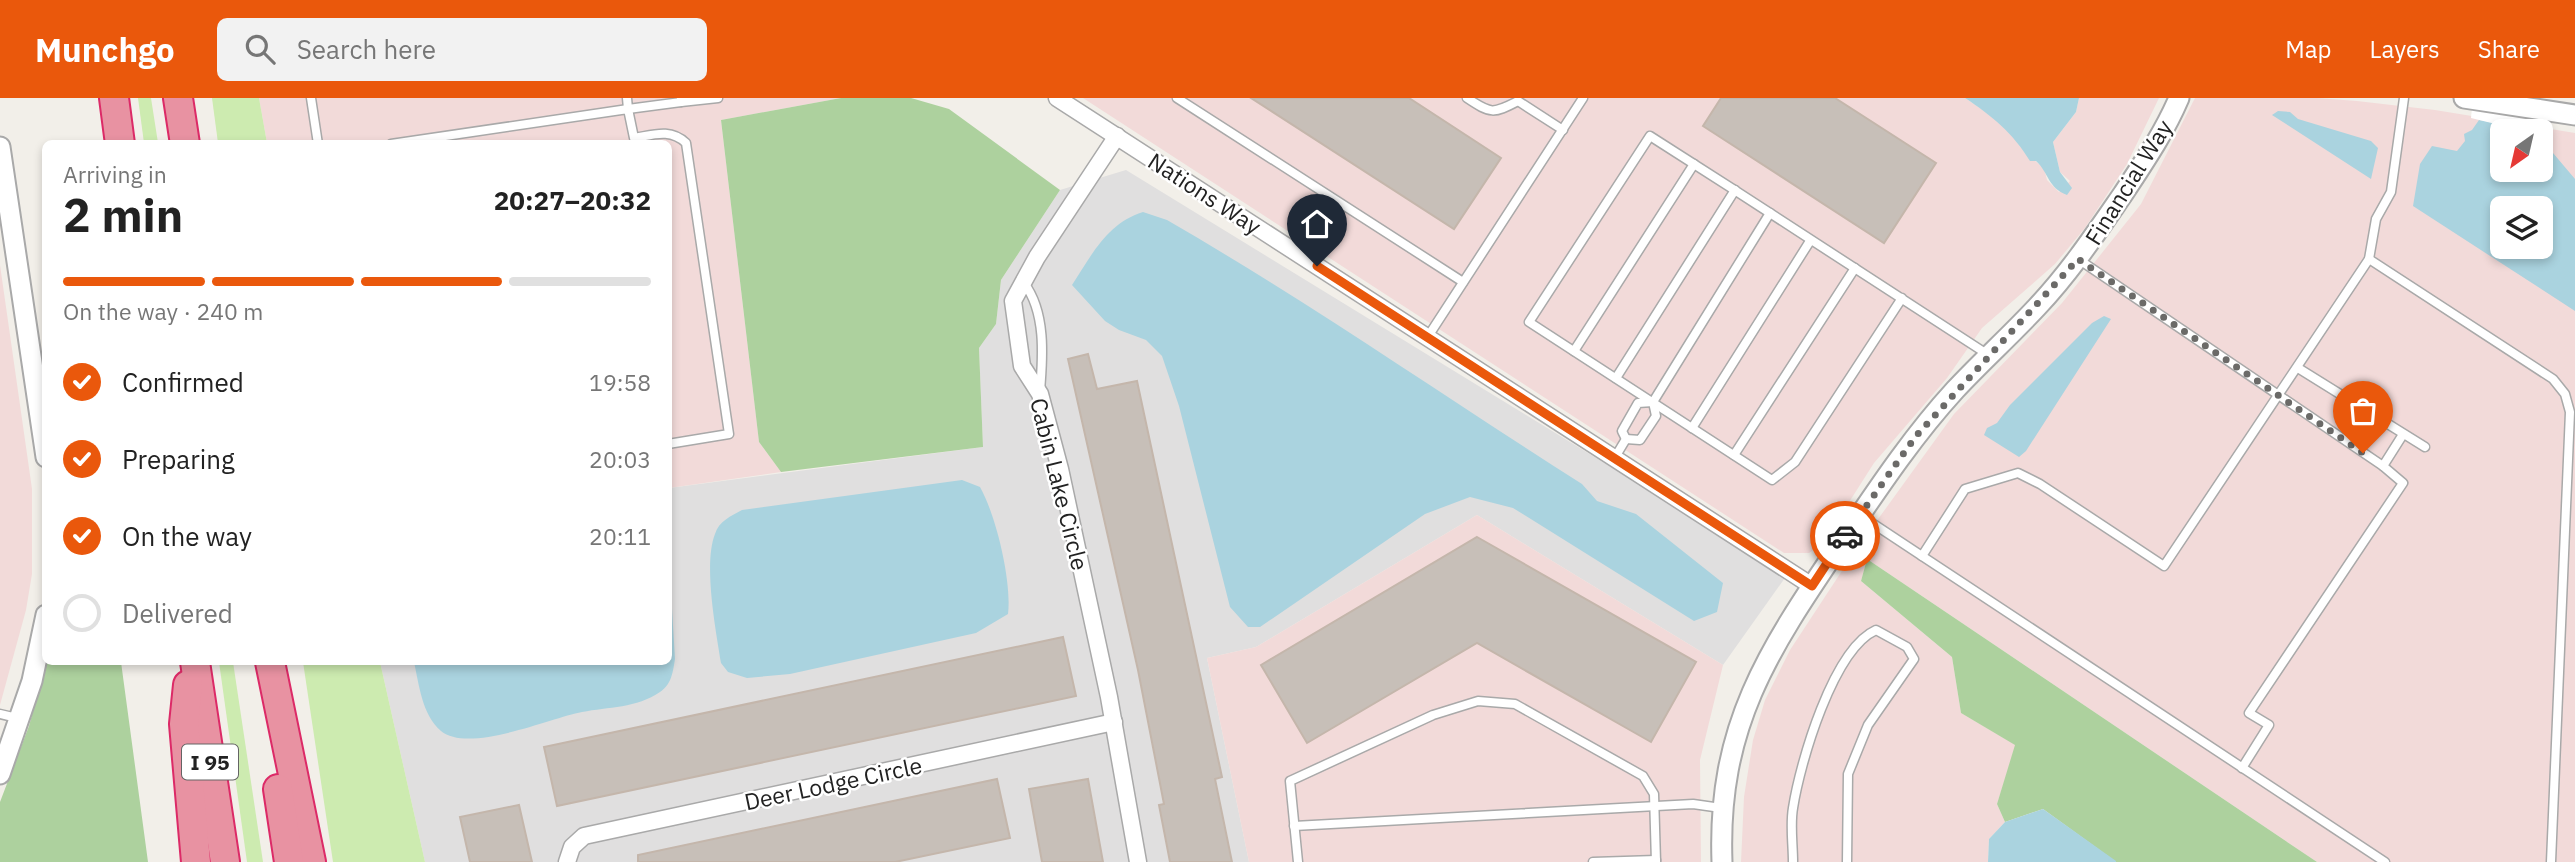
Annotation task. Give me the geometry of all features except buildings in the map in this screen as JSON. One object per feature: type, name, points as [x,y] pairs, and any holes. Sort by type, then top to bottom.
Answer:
[{"type":"highway","points":[[114,98],[119,140]]},
{"type":"highway","points":[[178,98],[184,140]]},
{"type":"highway","points":[[192,665],[184,724],[196,862]]},
{"type":"highway","name":"I 95","points":[[192,665],[225,862]]},
{"type":"highway","name":"I 95","points":[[261,665],[289,862]]},
{"type":"highway","points":[[271,665],[311,862]]},
{"type":"street","name":"Nations Way","points":[[1057,98],[1812,586]]},
{"type":"street","name":"Financial Way","points":[[1722,862],[1721,808],[1736,730],[1754,682],[1776,641],[1916,436],[1956,389],[1990,356],[2078,259],[2166,129],[2179,98]]},
{"type":"street","points":[[2469,99],[2575,115]]},
{"type":"street","name":"Cabin Lake Circle","points":[[1117,136],[1037,257],[1013,301],[1022,366],[1040,394],[1060,469],[1114,722],[1138,862]]},
{"type":"street","points":[[0,147],[4,203],[42,433]]},
{"type":"street","points":[[0,774],[20,719],[42,631]]},
{"type":"street","name":"Deer Lodge Circle","points":[[567,862],[572,847],[584,836],[1114,722]]},
{"type":"lane","points":[[312,98],[317,140]]},
{"type":"lane","points":[[627,98],[634,138],[668,133],[678,135],[686,143],[729,435],[672,443]]},
{"type":"lane","points":[[418,140],[681,100],[718,98]]},
{"type":"lane","points":[[1177,98],[1463,282]]},
{"type":"lane","points":[[1467,98],[1486,110],[1496,112],[1518,100],[1563,130]]},
{"type":"lane","points":[[1427,338],[1583,98]]},
{"type":"lane","points":[[1922,556],[1965,489],[2018,473],[2040,484],[2164,566],[2369,259],[2376,219],[2390,192],[2404,98]]},
{"type":"lane","points":[[1902,298],[1795,462],[1772,480],[1530,322],[1650,136],[1902,298],[1990,356]]},
{"type":"lane","points":[[1574,351],[1694,164]]},
{"type":"lane","points":[[1616,378],[1735,190]]},
{"type":"lane","points":[[1626,439],[1640,440],[1656,416],[1653,402],[1770,213]]},
{"type":"lane","points":[[1692,428],[1811,241]]},
{"type":"lane","points":[[2078,259],[2403,483],[2249,713],[2269,725],[2242,768]]},
{"type":"lane","points":[[2369,259],[2553,379],[2565,394],[2570,412],[2551,862]]},
{"type":"lane","points":[[1734,455],[1855,268]]},
{"type":"lane","points":[[1024,283],[1036,299],[1043,360],[1040,394]]},
{"type":"lane","points":[[2298,368],[2402,436],[2424,447]]},
{"type":"lane","points":[[1626,439],[1622,431],[1638,403],[1653,402]]},
{"type":"lane","points":[[2383,467],[2402,436]]},
{"type":"lane","points":[[1614,458],[1626,439]]},
{"type":"lane","points":[[1860,515],[2385,862]]},
{"type":"lane","points":[[1793,862],[1792,809],[1826,692],[1863,635],[1875,630],[1907,647],[1914,659],[1868,725],[1848,774],[1847,862]]},
{"type":"lane","points":[[1298,862],[1290,781],[1377,744],[1433,715],[1478,701],[1515,704],[1643,776],[1654,794],[1652,808],[1656,861],[1593,862]]},
{"type":"lane","points":[[0,714],[20,719]]},
{"type":"lane","points":[[1294,826],[1693,804],[1721,808]]},
{"type":"shaded area","points":[[259,98],[841,98],[721,120],[759,442],[781,472],[672,488],[672,140],[266,140]]},
{"type":"shaded area","points":[[1083,98],[1965,98],[1996,119],[2021,143],[2025,153],[2044,168],[2047,180],[2059,192],[2070,181],[2060,172],[2053,142],[2076,112],[2079,98],[2159,98],[2127,164],[2085,228],[2055,264],[1982,328],[1947,378],[1874,463],[1823,543],[1809,553],[1784,553]]},
{"type":"shaded area","points":[[2195,98],[2317,98],[2435,110],[2490,119],[2490,182],[2553,182],[2553,129],[2575,133],[2575,862],[2317,862],[1867,559],[1861,581],[1952,657],[1961,713],[2016,745],[1997,804],[2005,822],[1989,839],[1988,862],[1741,862],[1744,797],[1753,740],[1765,700],[1790,650],[1855,551],[1954,414],[2062,303],[2141,204]]},
{"type":"shaded area","points":[[1126,170],[1787,575],[1723,665],[1477,515],[1256,647],[1207,658],[1249,862],[425,862],[381,665],[672,665],[672,488],[983,447],[979,348],[996,324],[1001,280],[1060,190]]},
{"type":"shaded area","points":[[0,265],[32,489],[32,574],[26,610],[0,705]]},
{"type":"shaded area","points":[[1477,515],[1723,665],[1700,760],[1701,862],[1249,862],[1207,658],[1256,647]]},
{"type":"green space","points":[[138,98],[151,98],[158,140],[144,140]]},
{"type":"green space","points":[[212,98],[259,98],[266,140],[218,140]]},
{"type":"green space","points":[[841,98],[911,98],[949,109],[1060,190],[1001,280],[996,324],[979,348],[983,447],[781,472],[759,442],[721,120]]},
{"type":"green space","points":[[1867,559],[2317,862],[2116,862],[2043,809],[2005,822],[1997,804],[2015,745],[1961,713],[1952,657],[1861,581]]},
{"type":"green space","points":[[45,665],[121,665],[148,862],[0,862],[0,802],[29,726]]},
{"type":"green space","points":[[219,665],[233,665],[263,862],[247,862]]},
{"type":"green space","points":[[303,665],[381,665],[425,862],[333,862]]},
{"type":"water","points":[[1965,98],[2079,98],[2076,112],[2053,142],[2060,172],[2072,188],[2067,195],[2052,184],[2036,161],[2030,161],[2001,126]]},
{"type":"water","points":[[2278,111],[2290,112],[2298,119],[2371,141],[2378,148],[2371,179],[2272,115]]},
{"type":"water","points":[[2479,120],[2490,122],[2490,182],[2553,182],[2553,153],[2575,179],[2575,311],[2495,259],[2553,259],[2553,196],[2490,196],[2490,256],[2413,206],[2420,164],[2432,146],[2457,151],[2465,141],[2464,134],[2472,130]]},
{"type":"water","points":[[1143,212],[1167,220],[1324,316],[1582,484],[1597,501],[1636,514],[1723,583],[1717,612],[1694,621],[1513,508],[1470,497],[1425,514],[1260,627],[1248,627],[1230,607],[1179,406],[1162,356],[1146,340],[1119,330],[1105,321],[1072,285],[1093,252],[1110,232],[1130,217]]},
{"type":"water","points":[[2104,316],[2111,319],[2026,451],[2019,457],[1984,435],[1987,428],[1997,423],[2010,405],[2092,323]]},
{"type":"water","points":[[962,480],[980,487],[992,514],[1008,585],[1008,614],[976,633],[790,674],[747,678],[728,672],[721,663],[710,580],[712,547],[717,529],[726,519],[742,510]]},
{"type":"water","points":[[672,608],[675,659],[673,673],[664,689],[642,701],[582,712],[510,732],[470,739],[454,737],[441,731],[429,717],[415,665],[672,665]]},
{"type":"water","points":[[2043,809],[2116,862],[1988,862],[1989,839],[2005,822]]},
{"type":"pier","points":[[2473,98],[2535,98],[2530,119],[2490,119],[2490,123],[2471,118]]},
{"type":"way so far","points":[[1845,536],[1916,436],[1956,389],[2039,306],[2078,259],[2237,370],[2363,453]]},
{"type":"route","points":[[1317,266],[1812,586],[1845,536]]}]
